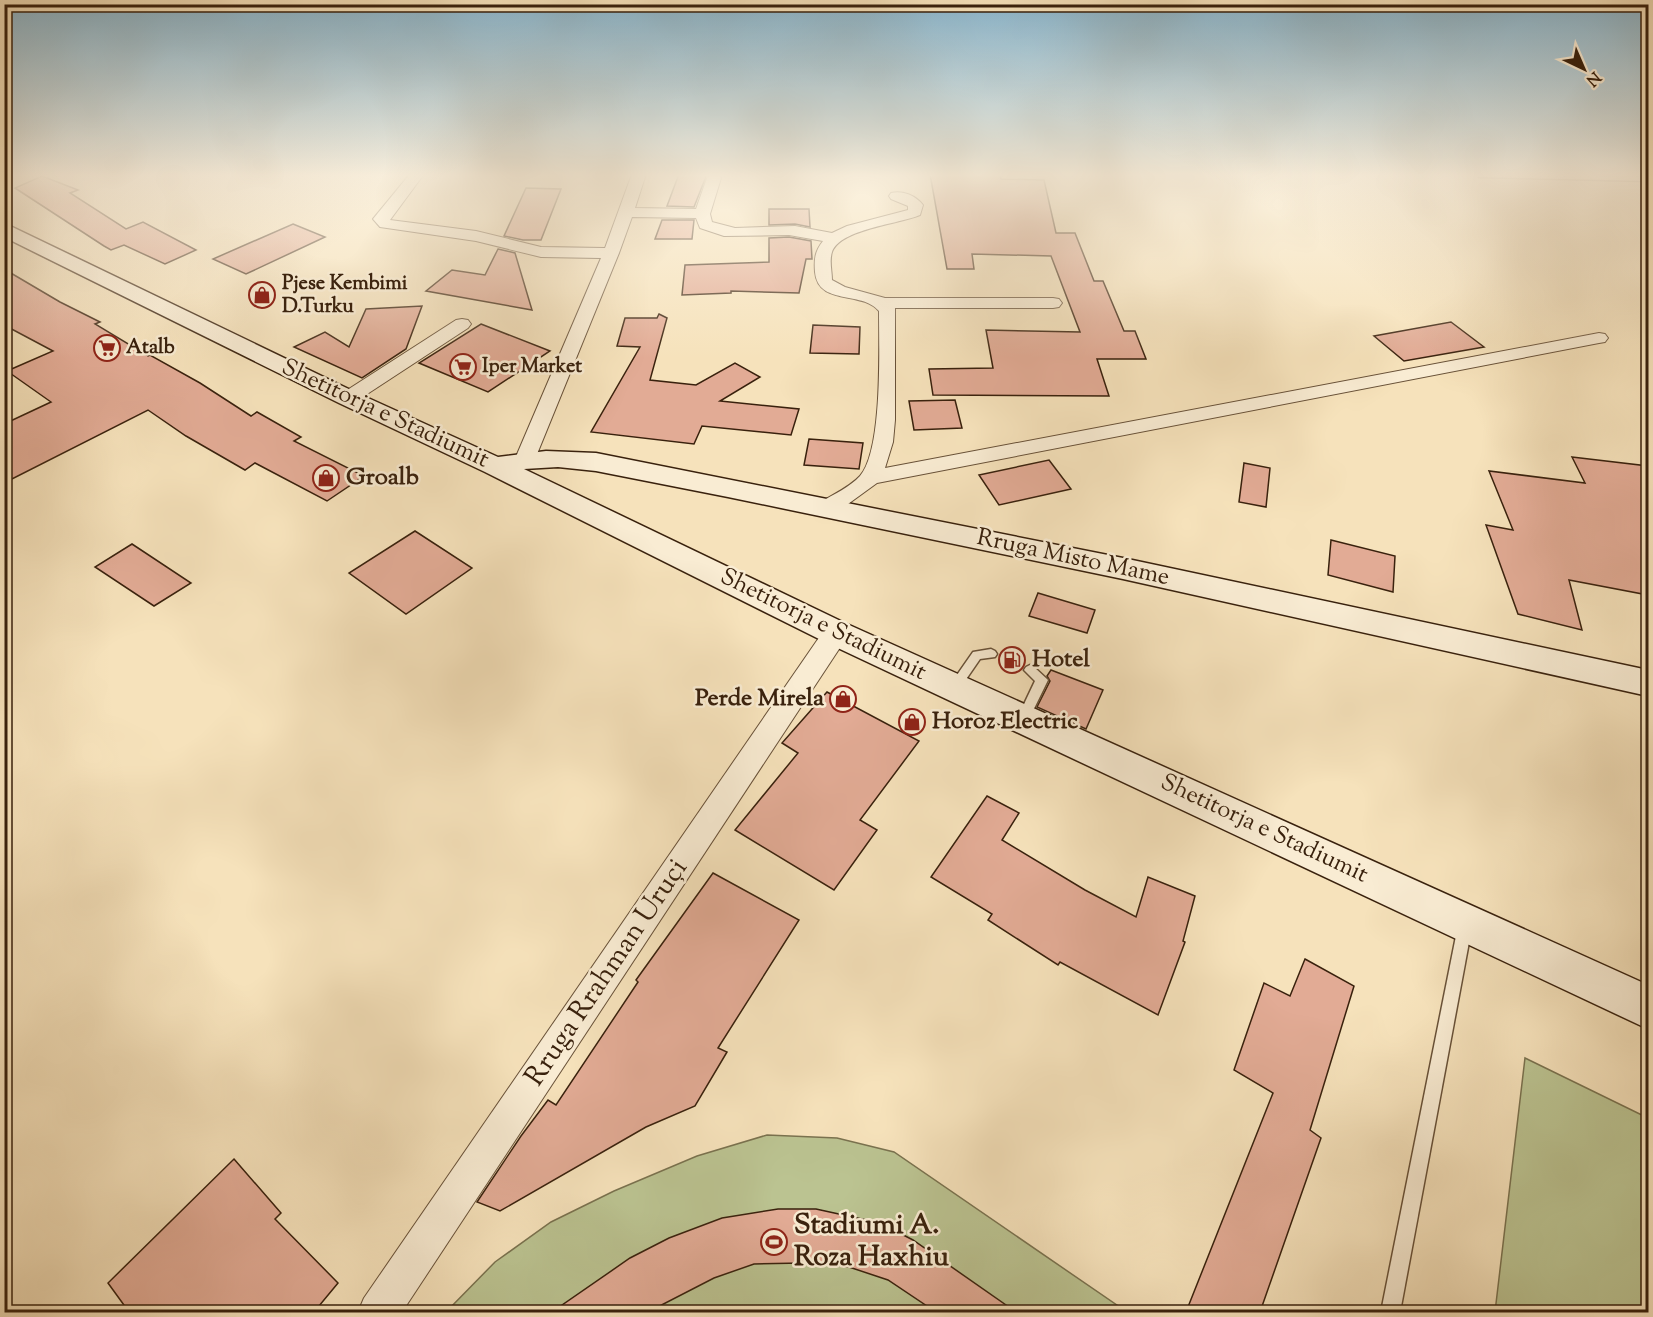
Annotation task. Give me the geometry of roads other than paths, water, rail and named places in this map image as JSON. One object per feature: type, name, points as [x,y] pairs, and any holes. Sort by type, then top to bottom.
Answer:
[{"type":"main road","name":"Shetitorja e Stadiumit","points":[[17,235],[348,398],[510,463],[836,633],[1648,1007]]},
{"type":"main road","name":"Rruga Misto Mame","points":[[510,463],[560,457],[829,507],[1280,601],[1648,684]]},
{"type":"street","points":[[472,235],[541,252],[611,253]]},
{"type":"street","points":[[510,463],[618,235]]},
{"type":"street","points":[[818,235],[835,239]]},
{"type":"street","points":[[841,235],[825,248],[824,282],[831,289],[843,293],[872,298],[884,303],[1053,303]]},
{"type":"street","points":[[870,478],[879,454],[885,424],[888,310],[884,303]]},
{"type":"street","points":[[348,398],[462,324]]},
{"type":"street","points":[[829,507],[870,478],[1599,338]]},
{"type":"street","name":"Rruga Rrahman Uruçi","points":[[378,1312],[836,633]]},
{"type":"lane","points":[[954,688],[977,655],[991,654]]},
{"type":"lane","points":[[1023,719],[1042,680],[1030,670]]},
{"type":"lane","points":[[1390,1312],[1466,922]]},
{"type":"place","name":"Pjese Kembimi D.Turku","points":[[262,295]]},
{"type":"place","name":"Atalb","points":[[107,348]]},
{"type":"place","name":"Iper Market","points":[[463,367]]},
{"type":"place","name":"Groalb","points":[[326,478]]},
{"type":"place","name":"Hotel","points":[[1012,660]]},
{"type":"place","name":"Perde Mirela","points":[[843,699]]},
{"type":"place","name":"Horoz Electric","points":[[912,722]]},
{"type":"place","name":"Stadiumi A. Roza Haxhiu","points":[[774,1242]]}]
